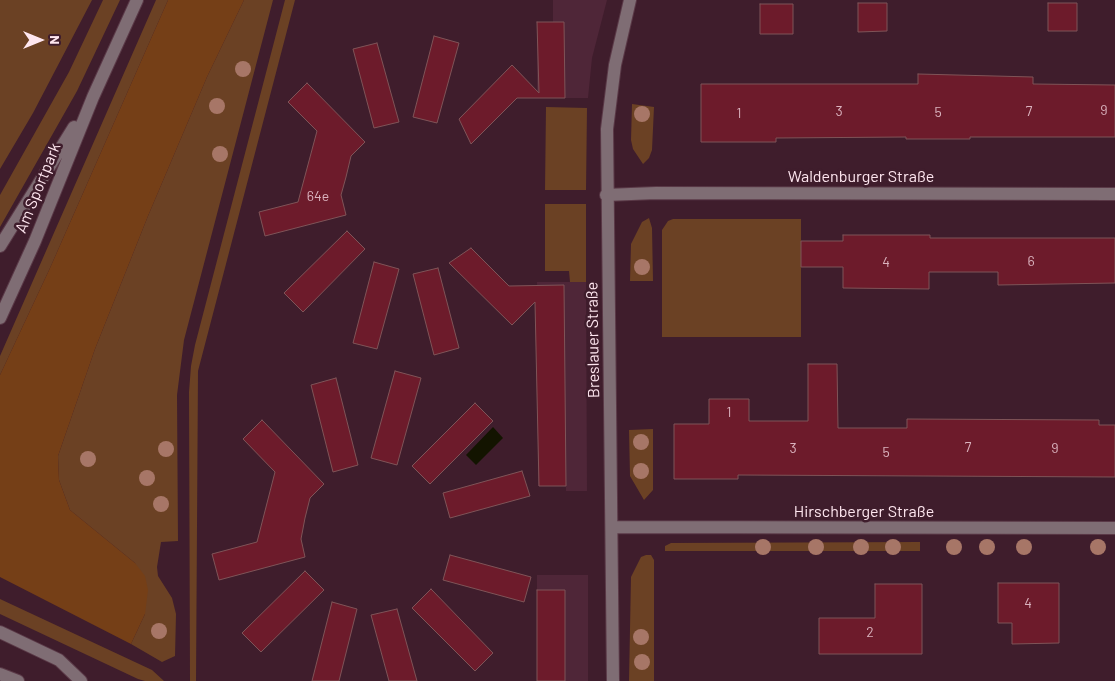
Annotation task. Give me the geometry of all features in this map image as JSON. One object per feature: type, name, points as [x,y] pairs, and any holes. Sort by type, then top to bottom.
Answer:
[{"type":"street","name":"Am Sportpark","points":[[0,318],[35,241],[92,97],[137,0]]},
{"type":"street","name":"Breslauer Straße","points":[[613,681],[606,195],[607,129],[615,65],[630,0]]},
{"type":"street","name":"Am Sportpark","points":[[0,246],[92,97]]},
{"type":"street","name":"Waldenburger Straße","points":[[606,195],[656,193],[1115,194]]},
{"type":"street","name":"Hirschberger Straße","points":[[612,527],[1115,528]]},
{"type":"street","points":[[0,632],[59,660],[81,681]]},
{"type":"street","points":[[0,674],[18,681]]},
{"type":"shaded area","points":[[0,0],[92,0],[33,113],[0,169]]},
{"type":"shaded area","points":[[103,0],[120,0],[77,91],[0,227],[0,195],[69,72]]},
{"type":"shaded area","points":[[156,0],[168,0],[50,268],[0,375],[0,356]]},
{"type":"shaded area","points":[[168,0],[244,0],[207,77],[148,216],[95,349],[58,456],[59,480],[70,510],[135,563],[145,576],[148,590],[145,614],[131,644],[0,577],[0,375],[50,268]]},
{"type":"shaded area","points":[[244,0],[273,0],[184,340],[177,395],[178,541],[161,542],[157,567],[158,576],[172,598],[176,614],[175,656],[162,662],[131,644],[145,614],[135,563],[70,510],[59,480],[58,456],[95,349],[148,216],[207,77]]},
{"type":"shaded area","points":[[285,0],[295,0],[198,371],[196,681],[190,681],[189,392],[191,366]]},
{"type":"shaded area","points":[[553,0],[607,0],[592,58],[588,98],[537,98],[537,22],[553,22]]},
{"type":"shaded area","points":[[632,104],[654,107],[652,150],[649,158],[643,164],[633,149],[631,140]]},
{"type":"shaded area","points":[[546,107],[587,108],[586,190],[545,190]]},
{"type":"shaded area","points":[[545,204],[586,204],[586,282],[570,282],[569,271],[545,271]]},
{"type":"shaded area","points":[[649,218],[652,228],[653,281],[630,281],[631,244],[642,222]]},
{"type":"shaded area","points":[[673,219],[801,219],[801,337],[662,337],[662,230],[668,221]]},
{"type":"shaded area","points":[[537,282],[586,282],[587,491],[566,491],[566,486],[538,486]]},
{"type":"shaded area","points":[[493,427],[503,438],[476,465],[466,455]]},
{"type":"shaded area","points":[[653,429],[653,490],[644,500],[630,476],[629,430]]},
{"type":"shaded area","points":[[920,542],[920,551],[665,551],[665,546],[671,543]]},
{"type":"shaded area","points":[[651,555],[654,560],[654,681],[629,681],[631,577],[641,557]]},
{"type":"shaded area","points":[[537,575],[588,575],[588,681],[537,681]]},
{"type":"shaded area","points":[[0,599],[152,670],[164,681],[138,679],[0,614]]},
{"type":"building","points":[[858,3],[887,3],[887,31],[858,32]]},
{"type":"building","points":[[1048,3],[1077,3],[1077,31],[1048,31]]},
{"type":"building","points":[[760,4],[793,4],[793,34],[760,34]]},
{"type":"building","points":[[537,22],[564,22],[565,98],[517,98],[471,144],[459,119],[512,65],[539,93]]},
{"type":"building","points":[[434,36],[459,43],[437,123],[413,117]]},
{"type":"building","points":[[377,43],[399,122],[374,128],[353,49]]},
{"type":"building","points":[[918,74],[1033,77],[1033,84],[1115,85],[1115,137],[970,137],[970,139],[906,139],[906,137],[776,138],[776,142],[701,142],[701,84],[918,84]]},
{"type":"building","points":[[307,83],[365,142],[351,156],[341,195],[346,215],[265,236],[259,212],[298,202],[317,131],[288,102]]},
{"type":"building","points":[[347,231],[365,249],[303,312],[284,293]]},
{"type":"building","points":[[843,235],[930,235],[930,238],[1115,238],[1115,283],[998,285],[998,272],[929,272],[929,289],[843,288],[843,267],[801,267],[801,241],[843,241]]},
{"type":"building","points":[[471,248],[509,286],[564,285],[566,486],[539,486],[535,302],[512,325],[449,263]]},
{"type":"building","points":[[374,262],[399,269],[377,349],[353,343]]},
{"type":"building","points":[[438,268],[459,348],[434,355],[413,274]]},
{"type":"building","points":[[808,364],[837,364],[838,428],[907,428],[907,419],[1099,420],[1099,425],[1115,425],[1115,477],[738,475],[738,479],[674,479],[674,424],[709,424],[709,399],[749,399],[749,421],[808,421]]},
{"type":"building","points":[[395,371],[421,378],[397,465],[371,458]]},
{"type":"building","points":[[336,378],[358,465],[333,472],[311,385]]},
{"type":"building","points":[[475,403],[493,421],[430,484],[412,466]]},
{"type":"building","points":[[262,420],[324,484],[310,498],[301,539],[305,557],[219,580],[212,554],[257,542],[275,472],[243,439]]},
{"type":"building","points":[[522,471],[530,496],[450,518],[443,493]]},
{"type":"building","points":[[450,555],[531,577],[524,602],[443,580]]},
{"type":"building","points":[[305,571],[324,590],[261,652],[242,633]]},
{"type":"building","points":[[998,583],[1059,583],[1059,643],[1012,644],[1012,623],[998,623]]},
{"type":"building","points":[[875,584],[922,584],[922,654],[819,654],[819,618],[875,618]]},
{"type":"building","points":[[431,589],[493,653],[475,671],[412,608]]},
{"type":"building","points":[[537,590],[565,590],[565,681],[537,681]]},
{"type":"building","points":[[332,602],[357,609],[339,681],[312,681]]},
{"type":"building","points":[[397,609],[417,681],[389,681],[371,615]]}]
